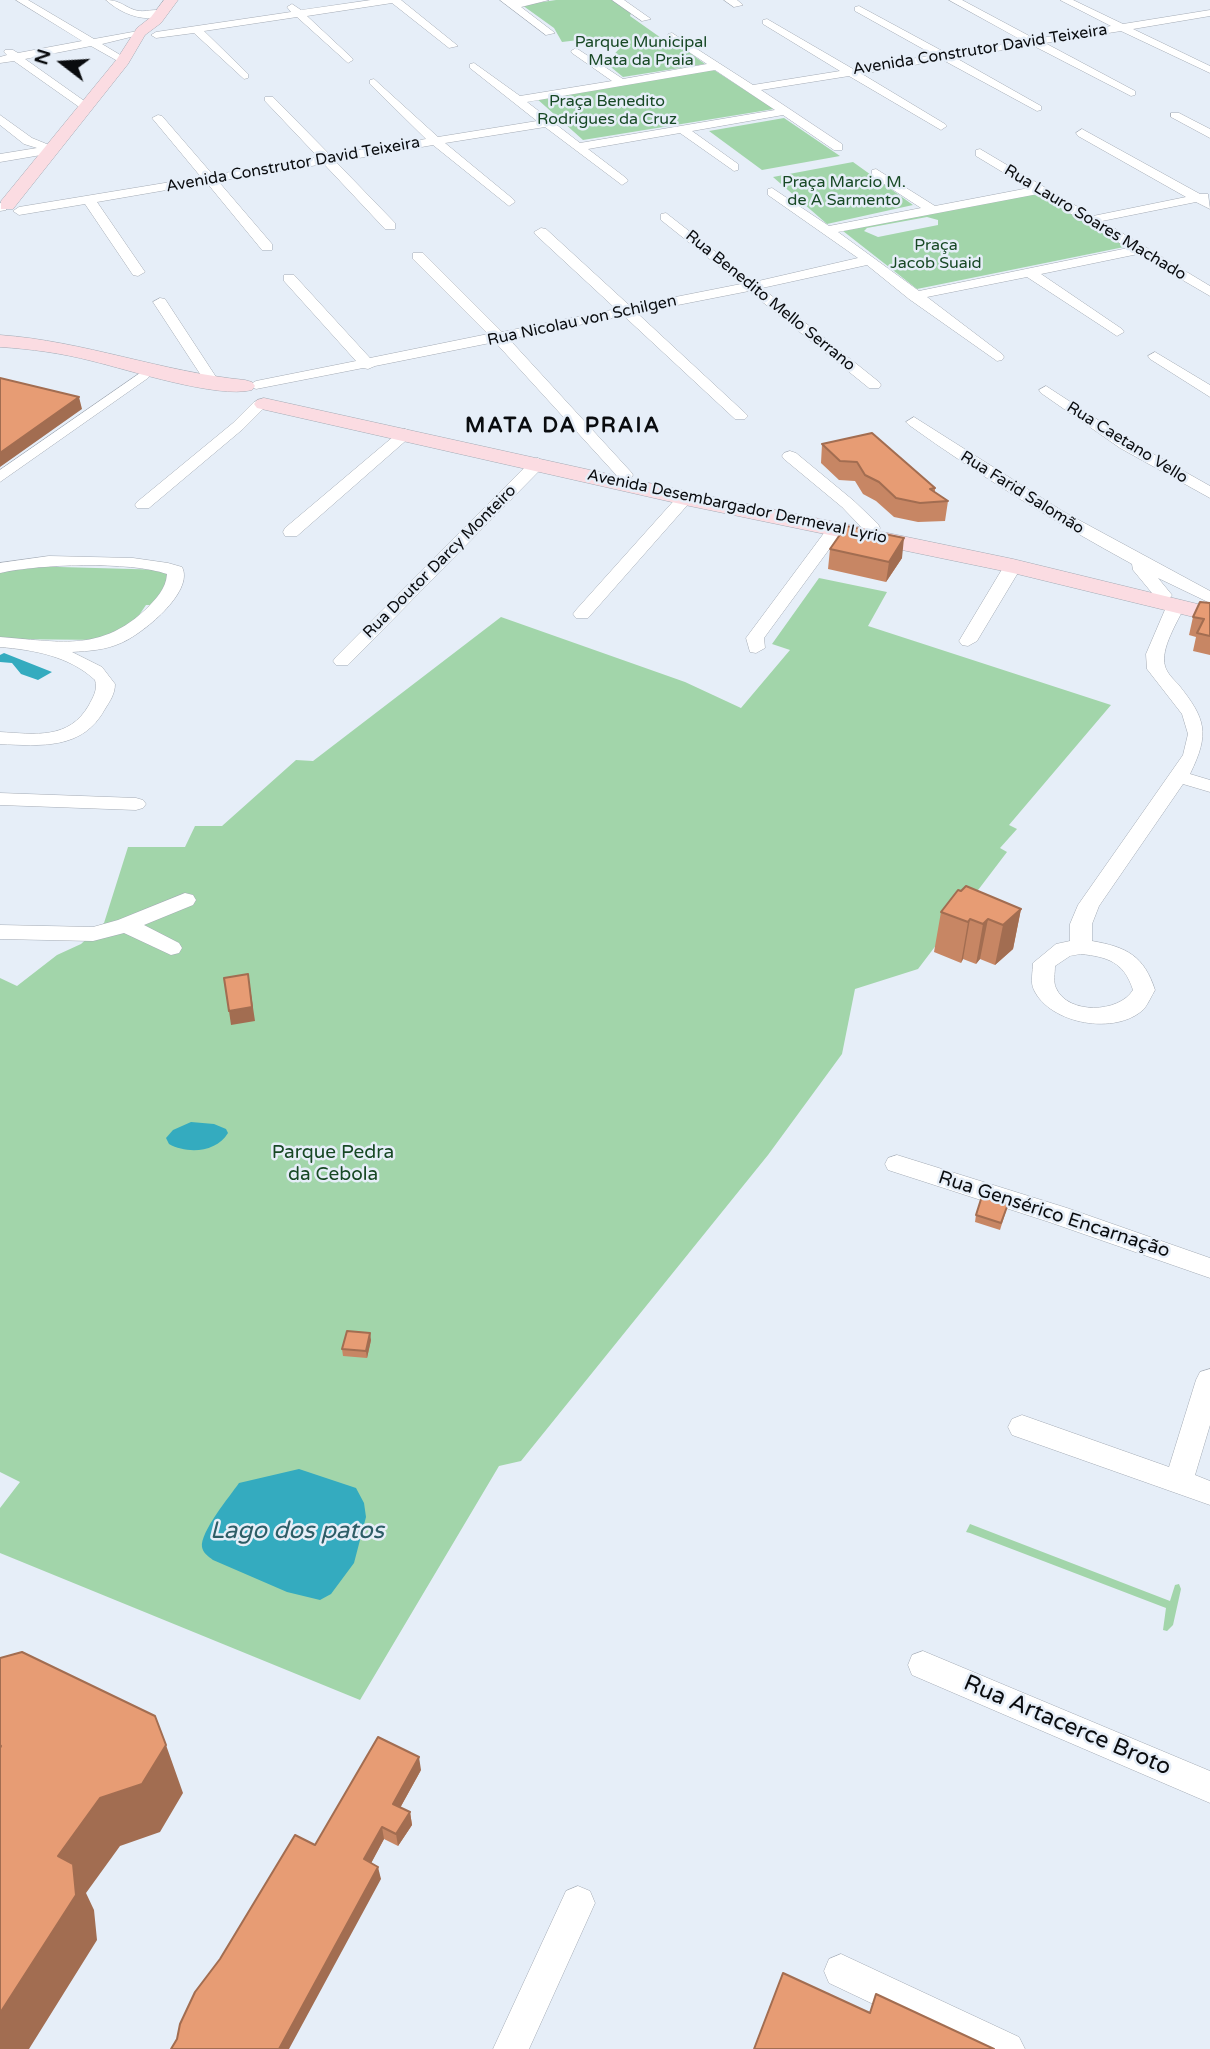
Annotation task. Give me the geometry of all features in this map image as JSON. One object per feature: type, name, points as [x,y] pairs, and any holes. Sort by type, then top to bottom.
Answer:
[{"type":"street","points":[[21,0],[89,43],[127,56]]},
{"type":"street","points":[[111,0],[155,27]]},
{"type":"street","points":[[284,0],[348,60]]},
{"type":"street","points":[[0,60],[155,27],[196,29],[394,0],[453,46]]},
{"type":"street","points":[[509,2],[544,0]]},
{"type":"street","points":[[617,0],[646,19]]},
{"type":"street","points":[[954,0],[1131,93]]},
{"type":"street","points":[[1065,0],[1210,70]]},
{"type":"street","points":[[509,2],[550,33]]},
{"type":"street","points":[[859,9],[1037,108]]},
{"type":"street","name":"Avenida Construtor David Teixeira","points":[[750,89],[1210,13]]},
{"type":"street","points":[[767,22],[941,126]]},
{"type":"street","points":[[7,209],[84,101],[155,27]]},
{"type":"street","points":[[196,29],[244,76]]},
{"type":"street","points":[[672,36],[838,148]]},
{"type":"street","points":[[0,46],[84,101]]},
{"type":"street","points":[[576,51],[621,82]]},
{"type":"street","points":[[474,66],[622,181]]},
{"type":"street","points":[[518,100],[716,66]]},
{"type":"street","points":[[373,82],[435,141],[509,202]]},
{"type":"street","points":[[269,99],[390,226]]},
{"type":"street","points":[[577,147],[783,112]]},
{"type":"street","points":[[1175,115],[1210,134]]},
{"type":"street","points":[[158,118],[267,247]]},
{"type":"street","points":[[0,120],[29,141],[55,145]]},
{"type":"street","name":"Avenida Construtor David Teixeira","points":[[7,209],[40,208],[546,123]]},
{"type":"street","points":[[682,129],[734,167]]},
{"type":"street","points":[[1082,133],[1203,197],[1210,205]]},
{"type":"street","points":[[0,158],[55,145]]},
{"type":"street","name":"Rua Lauro Soares Machado","points":[[980,153],[1210,292]]},
{"type":"street","points":[[876,173],[931,209]]},
{"type":"street","points":[[828,230],[1038,190]]},
{"type":"street","points":[[772,192],[869,260],[997,357]]},
{"type":"street","points":[[1090,220],[1203,197]]},
{"type":"street","points":[[89,200],[138,272]]},
{"type":"street","name":"Rua Benedito Mello Serrano","points":[[666,217],[874,385]]},
{"type":"street","points":[[541,232],[740,416]]},
{"type":"street","points":[[914,296],[1139,250]]},
{"type":"street","points":[[418,256],[500,338],[625,475]]},
{"type":"street","name":"Rua Nicolau von Schilgen","points":[[257,396],[293,377],[368,365],[869,260]]},
{"type":"street","points":[[1029,272],[1117,332]]},
{"type":"street","points":[[289,278],[368,365]]},
{"type":"street","points":[[160,302],[213,383]]},
{"type":"street","name":"Avenida Desembargador Dermeval Lyrio","points":[[0,341],[35,344],[213,383],[257,396]]},
{"type":"street","name":"Avenida Desembargador Dermeval Lyrio","points":[[0,341],[144,376],[257,396],[625,475],[690,494]]},
{"type":"street","points":[[0,361],[22,347]]},
{"type":"street","points":[[1154,356],[1210,392]]},
{"type":"street","points":[[0,477],[144,376]]},
{"type":"street","points":[[143,505],[238,426],[257,396],[293,377]]},
{"type":"street","name":"Rua Caetano Vello","points":[[1046,390],[1126,445],[1210,493]]},
{"type":"street","name":"Rua Farid Salomão","points":[[914,422],[970,463],[1043,509],[1210,598]]},
{"type":"street","points":[[290,532],[415,432]]},
{"type":"street","name":"Avenida Desembargador Dermeval Lyrio","points":[[415,432],[538,463],[690,494],[842,518],[1170,600],[1210,614]]},
{"type":"street","points":[[755,648],[755,638],[842,518],[790,456]]},
{"type":"street","name":"Rua Doutor Darcy Monteiro","points":[[342,661],[538,463]]},
{"type":"street","points":[[582,614],[690,494]]},
{"type":"street","name":"Avenida Desembargador Dermeval Lyrio","points":[[842,518],[872,528],[1016,562]]},
{"type":"street","name":"Rua Farid Salomão","points":[[1133,558],[1170,600]]},
{"type":"street","points":[[0,568],[53,561],[164,565],[176,571],[177,578],[167,598],[125,634],[109,642],[40,645],[0,642]]},
{"type":"street","points":[[968,640],[1016,562]]},
{"type":"street","points":[[1081,947],[1081,924],[1088,905],[1194,755],[1198,734],[1191,713],[1156,669],[1155,654],[1170,600]]},
{"type":"street","name":"Avenida Desembargador Dermeval Lyrio","points":[[1170,600],[1210,604]]},
{"type":"street","points":[[0,738],[42,740],[76,733],[92,719],[106,689],[104,677],[95,671],[40,645]]},
{"type":"street","points":[[1179,777],[1210,786]]},
{"type":"street","points":[[0,799],[136,804]]},
{"type":"street","points":[[0,932],[93,933],[126,925],[185,900]]},
{"type":"street","points":[[126,925],[171,948]]},
{"type":"street","name":"Rua Gensérico Encarnação","points":[[897,1164],[1058,1215],[1210,1268]]},
{"type":"street","points":[[1179,1482],[1210,1380]]},
{"type":"street","points":[[1022,1427],[1210,1493]]},
{"type":"street","name":"Rua Artacerce Broto","points":[[923,1665],[1210,1787]]},
{"type":"street","points":[[511,2049],[579,1903]]},
{"type":"street","points":[[841,1971],[1007,2049]]},
{"type":"green space","name":"Parque Municipal Mata da Praia","points":[[556,0],[612,0],[664,40],[672,40],[705,64],[623,77],[606,63],[619,49],[603,37],[562,42],[554,28],[522,5]]},
{"type":"green space","name":"Praça Benedito Rodrigues da Cruz","points":[[714,70],[774,109],[583,140],[536,98]]},
{"type":"green space","points":[[784,118],[840,156],[762,170],[709,131]]},
{"type":"green space","name":"Praça Marcio M. de A Sarmento","points":[[853,162],[913,205],[827,224],[773,177]]},
{"type":"green space","name":"Praça Jacob Suaid","points":[[1041,192],[1129,246],[917,289],[843,231]],"holes":[[[927,217],[938,220],[938,225],[878,237],[864,231],[867,228]]]},
{"type":"green space","points":[[24,566],[167,570],[173,574],[158,605],[146,605],[131,627],[107,640],[0,639],[0,573]]},
{"type":"green space","name":"Parque Pedra da Cebola","points":[[819,578],[887,592],[868,626],[1111,705],[1009,825],[1017,829],[1000,848],[1007,852],[918,969],[855,989],[842,1054],[768,1155],[521,1461],[499,1466],[360,1700],[0,1553],[0,1508],[20,1482],[0,1472],[0,978],[17,986],[57,955],[81,944],[104,923],[128,847],[185,847],[195,826],[222,826],[296,760],[313,761],[501,617],[685,682],[741,708],[790,650],[772,644]]},
{"type":"green space","points":[[970,1524],[1170,1601],[1175,1585],[1179,1584],[1181,1589],[1173,1625],[1167,1631],[1163,1630],[1166,1608],[966,1532]]},
{"type":"water","points":[[4,653],[52,672],[38,680],[21,674],[12,663],[0,662],[0,655]]},
{"type":"water","points":[[191,1122],[214,1124],[226,1129],[228,1133],[216,1145],[201,1150],[184,1149],[169,1144],[166,1138],[173,1130]]},
{"type":"water","name":"Lago dos patos","points":[[299,1469],[356,1488],[364,1503],[366,1517],[354,1563],[331,1594],[320,1600],[287,1592],[213,1560],[202,1547],[210,1524],[239,1483]]},
{"type":"building","points":[[0,378],[79,397],[0,453]]},
{"type":"building","points":[[872,433],[935,488],[930,489],[948,501],[920,503],[896,498],[879,482],[865,475],[857,462],[840,461],[822,444]]},
{"type":"building","points":[[846,526],[904,538],[889,562],[830,549]]},
{"type":"building","points":[[1200,602],[1210,603],[1210,636],[1197,633],[1204,619],[1193,617]]},
{"type":"building","points":[[966,886],[1021,909],[1003,925],[988,919],[983,924],[970,919],[968,922],[941,912],[958,890],[961,891]]},
{"type":"building","points":[[248,974],[252,1007],[229,1011],[224,978]]},
{"type":"building","points":[[982,1196],[1008,1204],[1001,1223],[976,1215]]},
{"type":"building","points":[[347,1331],[370,1333],[366,1351],[342,1349]]},
{"type":"building","points":[[22,1652],[155,1716],[166,1745],[142,1784],[100,1798],[58,1856],[73,1864],[76,1895],[0,2013],[0,1658]]},
{"type":"building","points":[[378,1737],[419,1757],[393,1804],[410,1812],[396,1834],[382,1827],[364,1859],[378,1867],[279,2049],[171,2049],[195,1992],[220,1959],[295,1835],[315,1845]]},
{"type":"building","points":[[783,1973],[870,2013],[876,1994],[994,2049],[754,2049]]},
{"type":"district","name":"MATA DA PRAIA","points":[[563,426]]}]
